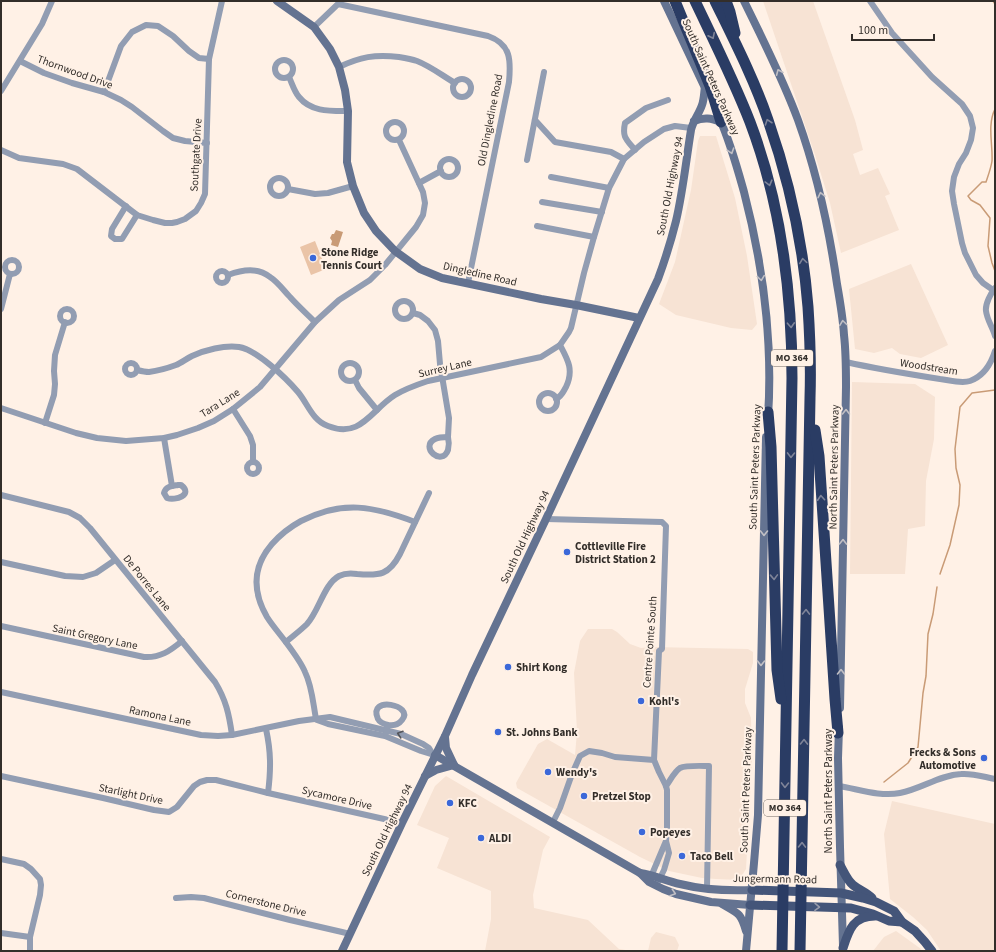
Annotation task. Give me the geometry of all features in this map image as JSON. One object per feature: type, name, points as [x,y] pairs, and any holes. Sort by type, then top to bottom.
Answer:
[{"type":"highway","points":[[675,1],[710,86],[721,122]]},
{"type":"highway","name":"MO 364","points":[[695,1],[725,62],[753,131],[777,216],[788,281],[792,342],[792,378],[782,951]]},
{"type":"highway","name":"MO 364","points":[[715,1],[756,90],[772,133],[795,216],[805,275],[808,306],[810,398],[800,951]]},
{"type":"highway","points":[[726,1],[740,53]]},
{"type":"highway","points":[[810,398],[819,456],[838,733]]},
{"type":"highway","points":[[768,412],[777,670],[786,732]]},
{"type":"main road","name":"Dingledine Road","points":[[277,1],[314,27],[330,49],[339,67],[345,90],[348,111],[347,158],[353,186],[364,213],[376,231],[395,251],[420,268],[442,278],[639,318]]},
{"type":"main road","name":"South Saint Peters Parkway","points":[[664,1],[721,122],[738,171],[760,265],[768,340],[769,370],[758,815],[746,951]]},
{"type":"main road","name":"North Saint Peters Parkway","points":[[744,1],[787,92],[798,119],[815,172],[834,257],[844,335],[846,362],[840,699],[838,733],[838,786],[843,950]]},
{"type":"main road","name":"South Old Highway 94","points":[[342,951],[658,280],[676,221],[693,124],[702,105],[705,87]]},
{"type":"main road","points":[[693,124],[702,118],[721,122]]},
{"type":"main road","points":[[425,776],[436,770],[454,766],[446,748],[444,736]]},
{"type":"main road","name":"Jungermann Road","points":[[434,754],[676,894],[699,900],[720,903],[851,908],[879,916],[889,921],[902,922]]},
{"type":"main road","points":[[840,865],[851,884],[866,892],[876,902]]},
{"type":"main road","name":"Jungermann Road","points":[[654,880],[707,889],[841,893],[863,898],[876,902],[894,911],[902,922],[915,931],[932,951]]},
{"type":"main road","points":[[720,903],[739,914],[747,936]]},
{"type":"main road","points":[[843,950],[850,930],[858,920],[869,916],[879,916]]},
{"type":"street","points":[[1,91],[3,84],[20,61],[42,24],[52,1]]},
{"type":"street","name":"Southgate Drive","points":[[1,150],[20,158],[62,164],[77,169],[137,215],[165,223],[177,222],[185,219],[196,211],[201,204],[204,194],[209,59],[222,1]]},
{"type":"street","points":[[870,1],[892,33],[932,76],[962,104],[970,116],[973,128],[971,140],[954,177],[952,191],[962,243],[968,259],[976,275],[983,283],[994,289],[987,303],[986,311],[995,336]]},
{"type":"street","name":"Old Dingledine Road","points":[[314,27],[338,3],[488,36],[500,42],[508,52],[510,69],[508,82],[468,283]]},
{"type":"street","points":[[104,92],[121,46],[132,32],[146,25],[158,26],[173,36],[189,51],[200,58],[209,59]]},
{"type":"street","points":[[339,67],[354,61],[374,56],[392,56],[417,61],[455,83]]},
{"type":"street","name":"Thornwood Drive","points":[[20,61],[44,74],[104,92],[120,100],[173,138],[185,141],[207,143]]},
{"type":"street","points":[[527,160],[544,72]]},
{"type":"street","points":[[289,77],[298,95],[304,102],[314,108],[326,111],[348,111]]},
{"type":"street","points":[[634,150],[624,136],[623,131],[625,123],[646,108],[668,100]]},
{"type":"street","points":[[535,120],[555,142],[611,152],[624,159]]},
{"type":"street","points":[[556,399],[561,397],[569,381],[570,367],[560,346],[571,328],[594,237],[609,188],[624,159],[644,142],[664,129],[693,124]]},
{"type":"street","name":"Tara Lane","points":[[1,408],[76,433],[113,440],[135,441],[164,438],[198,428],[214,421],[233,409],[260,387],[315,322],[339,300],[370,280],[416,227],[423,215],[425,203],[423,192],[399,140]]},
{"type":"street","points":[[419,183],[441,171]]},
{"type":"street","points":[[551,177],[609,188]]},
{"type":"street","points":[[288,189],[315,194],[328,193],[353,186]]},
{"type":"street","points":[[542,202],[602,212]]},
{"type":"street","points":[[126,206],[112,229],[111,236],[115,239],[122,239],[137,215]]},
{"type":"street","points":[[537,226],[594,237]]},
{"type":"street","points":[[228,275],[239,271],[250,271],[261,272],[268,275],[315,322]]},
{"type":"street","points":[[1,309],[10,274]]},
{"type":"street","points":[[413,313],[420,315],[428,321],[434,330],[438,341],[440,364],[449,418],[448,437]]},
{"type":"street","points":[[45,423],[54,395],[55,355],[65,322]]},
{"type":"street","name":"Surrey Lane","points":[[137,370],[148,372],[160,370],[175,365],[191,356],[225,347],[237,346],[244,348],[260,357],[275,370],[298,393],[314,417],[323,424],[334,428],[344,429],[355,427],[367,420],[394,396],[413,386],[428,381],[541,357],[560,346]]},
{"type":"street","name":"Woodstream","points":[[846,362],[959,382],[970,381],[980,375],[987,368],[995,352]]},
{"type":"street","points":[[355,380],[359,388],[377,410]]},
{"type":"street","points":[[233,409],[250,436],[253,445],[253,462]]},
{"type":"street","points":[[164,438],[172,486]]},
{"type":"street","points":[[286,642],[307,624],[333,580],[340,575],[349,573],[377,575],[390,569],[396,563],[429,493]]},
{"type":"street","name":"De Porres Lane","points":[[1,495],[54,507],[69,512],[80,518],[90,528],[215,682],[222,694],[227,708],[232,735]]},
{"type":"street","points":[[316,719],[305,671],[286,642],[267,618],[258,599],[256,583],[259,565],[263,557],[267,550],[289,528],[318,514],[338,508],[361,507],[379,510],[415,522]]},
{"type":"street","name":"Centre Pointe South","points":[[546,519],[662,522],[666,526],[662,649],[659,651],[654,760],[666,786],[668,796],[666,841],[669,853],[654,880]]},
{"type":"street","points":[[1,562],[65,576],[83,577],[96,573],[115,560]]},
{"type":"street","name":"Saint Gregory Lane","points":[[1,626],[152,658],[164,654],[182,641]]},
{"type":"street","name":"Ramona Lane","points":[[1,692],[201,735],[232,735],[299,721],[330,717],[387,730],[421,751],[434,754]]},
{"type":"street","points":[[387,704],[402,709],[404,716],[401,722],[387,730],[379,721],[377,712],[381,705],[387,704]]},
{"type":"street","name":"Ramona Lane","points":[[316,719],[328,724],[346,728],[387,730]]},
{"type":"street","points":[[346,728],[347,721]]},
{"type":"street","points":[[266,728],[270,762],[268,793]]},
{"type":"street","points":[[553,822],[580,756],[589,751],[615,757],[654,760]]},
{"type":"street","points":[[666,786],[679,768],[709,766],[707,889]]},
{"type":"street","points":[[838,786],[887,795],[899,794],[952,775],[963,773],[995,779]]},
{"type":"street","name":"Starlight Drive","points":[[1,776],[168,812],[177,807],[194,786],[207,780],[216,780],[268,793]]},
{"type":"street","name":"Sycamore Drive","points":[[268,793],[402,823]]},
{"type":"street","points":[[1,859],[24,864],[40,879],[41,885],[30,938],[30,951]]},
{"type":"street","name":"Cornerstone Drive","points":[[176,898],[204,898],[350,934]]},
{"type":"street","points":[[1,933],[30,938]]},
{"type":"shaded area","points":[[763,1],[813,1],[855,120],[863,150],[853,154],[860,175],[878,168],[890,194],[885,196],[899,230],[841,253],[830,203]]},
{"type":"shaded area","points":[[700,136],[716,136],[735,198],[747,256],[757,324],[752,330],[731,328],[676,315],[659,304],[675,262],[691,190]]},
{"type":"shaded area","points":[[336,230],[343,232],[338,247],[331,245],[332,241],[330,238]]},
{"type":"shaded area","name":"Stone Ridge Tennis Court","points":[[315,241],[326,269],[311,275],[300,247]]},
{"type":"shaded area","points":[[911,264],[948,345],[921,358],[900,354],[892,348],[874,353],[855,349],[849,289]]},
{"type":"shaded area","points":[[852,382],[915,384],[935,397],[934,439],[926,481],[925,526],[908,529],[905,574],[850,574]]},
{"type":"shaded area","points":[[588,629],[612,629],[630,644],[641,648],[748,649],[753,652],[753,663],[745,689],[745,703],[751,718],[752,759],[746,869],[739,880],[702,878],[669,871],[640,857],[517,788],[516,783],[538,744],[547,739],[575,755],[577,732],[574,673],[580,641]]},
{"type":"shaded area","points":[[446,776],[550,837],[543,850],[533,895],[534,908],[588,920],[619,949],[632,951],[485,951],[491,919],[491,891],[437,868],[449,838],[417,825],[435,786]]},
{"type":"shaded area","points":[[892,801],[995,824],[995,951],[941,951],[927,930],[890,899],[884,834]]},
{"type":"shaded area","points":[[896,931],[922,951],[873,951],[884,937]]},
{"type":"shaded area","points":[[656,932],[675,937],[679,945],[677,951],[648,951],[651,938]]},
{"type":"waterway","points":[[995,109],[991,122],[992,161],[986,182],[982,182],[968,196],[971,200],[980,205],[990,218],[988,246],[995,271]]},
{"type":"waterway","points":[[940,574],[950,545],[959,505],[960,485],[956,468],[955,449],[960,407],[972,393],[995,390]]},
{"type":"waterway","points":[[884,782],[908,763],[918,747],[926,676],[928,634],[937,587]]},
{"type":"place","name":"Stone Ridge Tennis Court","points":[[313,258]]},
{"type":"place","name":"Cottleville Fire District Station 2","points":[[567,552]]},
{"type":"place","name":"Shirt Kong","points":[[508,667]]},
{"type":"place","name":"Kohl's","points":[[641,701]]},
{"type":"place","name":"St. Johns Bank","points":[[498,732]]},
{"type":"place","name":"Frecks & Sons Automotive","points":[[984,758]]},
{"type":"place","name":"Wendy's","points":[[548,772]]},
{"type":"place","name":"Pretzel Stop","points":[[584,796]]},
{"type":"place","name":"KFC","points":[[450,803]]},
{"type":"place","name":"Popeyes","points":[[642,832]]},
{"type":"place","name":"ALDI","points":[[481,838]]},
{"type":"place","name":"Taco Bell","points":[[682,856]]}]
